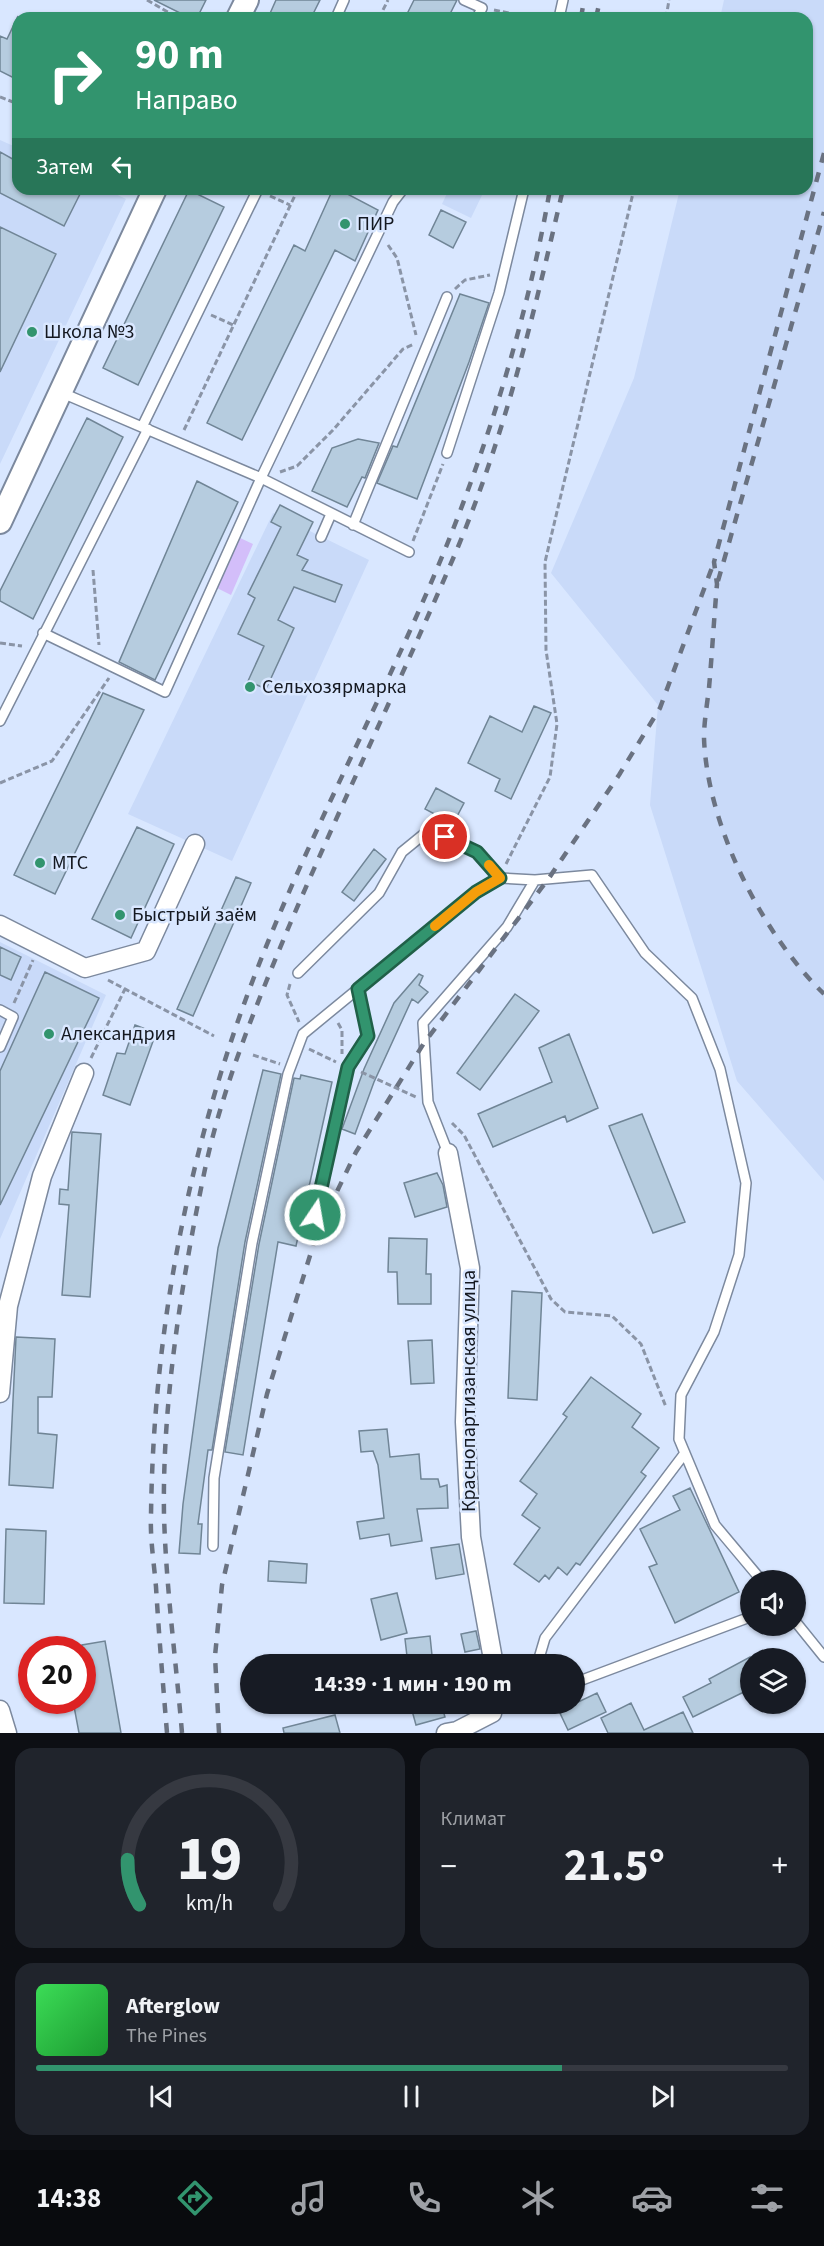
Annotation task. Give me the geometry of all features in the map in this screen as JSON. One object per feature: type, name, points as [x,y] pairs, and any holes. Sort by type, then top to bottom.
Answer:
[{"type":"street","points":[[0,522],[152,195]]},
{"type":"street","points":[[0,925],[85,968],[146,951],[195,844]]},
{"type":"street","points":[[0,1393],[8,1306],[42,1176],[84,1073]]},
{"type":"street","name":"Краснопартизанская улица","points":[[448,1153],[470,1268],[465,1422],[471,1537],[492,1654]]},
{"type":"street","points":[[0,1710],[7,1733]]},
{"type":"street","points":[[446,1733],[490,1714]]},
{"type":"lane","points":[[464,0],[482,8],[480,12]]},
{"type":"lane","points":[[0,721],[145,428],[254,195]]},
{"type":"lane","points":[[43,633],[165,692],[261,478],[375,239],[400,195]]},
{"type":"lane","points":[[447,453],[505,271],[523,195]]},
{"type":"lane","points":[[353,525],[447,297]]},
{"type":"lane","points":[[60,392],[261,478],[410,552]]},
{"type":"lane","points":[[321,537],[331,514]]},
{"type":"lane","points":[[298,973],[379,893],[402,852],[429,830],[477,852],[500,878]]},
{"type":"lane","points":[[213,1546],[214,1479],[252,1243],[291,1067],[303,1034],[476,892],[500,878],[535,880],[592,875],[645,953],[692,998],[720,1069],[746,1183],[739,1256],[714,1332],[681,1395],[679,1439],[715,1525],[753,1570]]},
{"type":"lane","points":[[448,1153],[428,1102],[423,1023],[507,927],[535,880]]},
{"type":"lane","points":[[315,1215],[348,1067],[368,1036],[358,989]]},
{"type":"lane","points":[[0,1010],[13,1017],[0,1047]]},
{"type":"lane","points":[[540,1654],[545,1638],[685,1453]]},
{"type":"lane","points":[[585,1679],[740,1621]]},
{"type":"lane","points":[[806,1635],[824,1657]]},
{"type":"path","points":[[147,0],[168,12]]},
{"type":"path","points":[[482,8],[503,12]]},
{"type":"path","points":[[269,195],[290,205]]},
{"type":"path","points":[[178,442],[295,195]]},
{"type":"path","points":[[500,878],[550,777],[557,724],[546,650],[545,562],[633,195]]},
{"type":"path","points":[[375,239],[391,247],[397,258],[417,343]]},
{"type":"path","points":[[447,297],[465,280],[505,271]]},
{"type":"path","points":[[199,309],[233,326]]},
{"type":"path","points":[[261,478],[297,466],[333,430],[403,349],[417,343],[423,333]]},
{"type":"path","points":[[410,552],[447,453]]},
{"type":"path","points":[[90,541],[100,661]]},
{"type":"path","points":[[0,643],[35,648]]},
{"type":"path","points":[[0,783],[51,761],[100,688],[117,670]]},
{"type":"path","points":[[13,1017],[14,1000],[40,945]]},
{"type":"path","points":[[85,968],[214,1036]]},
{"type":"path","points":[[298,973],[290,982],[287,995],[303,1034]]},
{"type":"path","points":[[84,1073],[124,989]]},
{"type":"path","points":[[331,1012],[342,1030],[340,1051],[348,1067]]},
{"type":"path","points":[[300,1044],[428,1102],[464,1135],[551,1299],[565,1312],[612,1316],[641,1344],[666,1407]]},
{"type":"path","points":[[253,1055],[291,1067]]},
{"type":"shaded area","points":[[724,0],[824,0],[824,1181],[737,1081],[650,805],[658,705],[551,573],[634,378],[679,195],[813,195],[813,12],[721,12]]},
{"type":"shaded area","name":"Школа №3","points":[[0,140],[12,145],[12,195],[118,195],[126,199],[0,464]]},
{"type":"shaded area","points":[[446,195],[482,195],[471,218],[442,204]]},
{"type":"shaded area","name":"Сельхозярмарка","points":[[273,513],[369,560],[232,861],[128,814]]},
{"type":"shaded area","points":[[238,537],[253,544],[231,595],[215,587]]},
{"type":"shaded area","points":[[0,942],[106,995],[0,1239]]},
{"type":"building","points":[[154,0],[206,0],[200,12],[178,12]]},
{"type":"building","points":[[276,0],[320,0],[314,12],[271,12]]},
{"type":"building","points":[[414,0],[457,0],[451,12],[408,12]]},
{"type":"building","points":[[12,29],[12,77],[0,71],[0,36],[7,39]]},
{"type":"building","points":[[0,152],[12,159],[12,195],[80,195],[64,226],[0,193]]},
{"type":"building","points":[[187,195],[199,195],[224,207],[138,385],[103,368]]},
{"type":"building","points":[[330,195],[349,195],[378,210],[355,261],[335,250],[242,440],[207,423],[294,245],[305,251]]},
{"type":"building","points":[[441,210],[466,222],[453,248],[429,235]]},
{"type":"building","points":[[0,227],[56,254],[0,372]]},
{"type":"building","points":[[460,294],[489,303],[417,499],[377,483],[393,446],[397,447]]},
{"type":"building","points":[[87,418],[123,437],[33,619],[0,601],[0,591]]},
{"type":"building","points":[[358,439],[379,443],[365,478],[362,477],[347,507],[312,491],[332,448]]},
{"type":"building","points":[[197,481],[238,502],[155,680],[119,662]]},
{"type":"building","points":[[280,505],[313,522],[297,555],[308,560],[302,570],[342,585],[335,602],[294,587],[278,620],[294,628],[266,689],[248,681],[264,646],[238,634],[255,598],[248,594],[281,527],[271,522]]},
{"type":"building","points":[[103,693],[144,710],[55,894],[14,875]]},
{"type":"building","points":[[534,706],[551,713],[511,799],[495,791],[500,779],[468,763],[490,716],[522,732]]},
{"type":"building","points":[[436,788],[464,803],[453,824],[425,809]]},
{"type":"building","points":[[137,827],[174,844],[131,938],[92,919]]},
{"type":"building","points":[[374,849],[386,859],[354,901],[342,892]]},
{"type":"building","points":[[236,877],[251,883],[193,1016],[177,1009]]},
{"type":"building","points":[[0,947],[21,957],[11,980],[0,975]]},
{"type":"building","name":"Александрия","points":[[45,972],[99,998],[0,1205],[0,1071]]},
{"type":"building","points":[[419,974],[423,976],[419,985],[428,992],[418,1003],[412,999],[374,1082],[355,1134],[342,1129],[364,1069],[394,1003]]},
{"type":"building","points":[[515,994],[539,1011],[480,1090],[457,1073]]},
{"type":"building","points":[[135,1025],[156,1033],[130,1105],[103,1095],[117,1053],[125,1054]]},
{"type":"building","points":[[569,1034],[598,1108],[567,1122],[565,1116],[493,1147],[478,1114],[552,1082],[539,1048]]},
{"type":"building","points":[[263,1070],[281,1074],[245,1242],[212,1450],[208,1450],[198,1524],[202,1524],[200,1554],[179,1553],[183,1504],[218,1248]]},
{"type":"building","points":[[301,1075],[332,1082],[296,1246],[278,1242],[243,1455],[225,1452],[259,1244],[294,1078],[300,1079]]},
{"type":"building","points":[[642,1114],[685,1222],[653,1233],[609,1126]]},
{"type":"building","points":[[72,1132],[101,1134],[90,1297],[62,1295],[69,1205],[59,1204],[60,1189],[68,1190]]},
{"type":"building","points":[[437,1173],[443,1185],[447,1207],[415,1217],[404,1183]]},
{"type":"building","points":[[389,1238],[427,1239],[426,1274],[431,1274],[431,1304],[398,1304],[397,1272],[388,1272]]},
{"type":"building","points":[[512,1291],[542,1293],[537,1400],[508,1398]]},
{"type":"building","points":[[16,1337],[55,1339],[52,1397],[38,1397],[38,1433],[57,1435],[53,1488],[9,1485]]},
{"type":"building","points":[[432,1340],[434,1383],[411,1384],[408,1341]]},
{"type":"building","points":[[591,1377],[641,1414],[632,1427],[659,1448],[641,1472],[646,1476],[580,1565],[576,1563],[567,1575],[558,1567],[549,1579],[545,1575],[539,1582],[514,1564],[540,1528],[522,1515],[537,1494],[520,1481],[567,1417],[563,1414]]},
{"type":"building","points":[[387,1429],[390,1457],[419,1454],[421,1479],[438,1479],[440,1487],[447,1485],[448,1508],[417,1509],[422,1541],[391,1546],[389,1534],[360,1539],[357,1522],[384,1518],[378,1465],[373,1451],[361,1452],[359,1431]]},
{"type":"building","points":[[690,1488],[739,1592],[675,1623],[649,1567],[657,1564],[640,1529],[680,1510],[673,1496]]},
{"type":"building","points":[[6,1529],[46,1531],[44,1604],[4,1603]]},
{"type":"building","points":[[459,1544],[464,1574],[436,1579],[431,1548]]},
{"type":"building","points":[[269,1561],[307,1564],[306,1583],[268,1581]]},
{"type":"building","points":[[397,1593],[407,1633],[381,1640],[371,1599]]},
{"type":"building","points":[[476,1631],[480,1649],[465,1652],[461,1634]]},
{"type":"building","points":[[430,1636],[432,1654],[407,1654],[405,1639]]},
{"type":"building","points":[[105,1641],[121,1733],[79,1733],[75,1714],[96,1714],[96,1643]]},
{"type":"building","points":[[740,1662],[740,1694],[693,1717],[683,1697],[711,1683],[709,1679]]},
{"type":"building","points":[[597,1693],[606,1712],[568,1730],[560,1714],[585,1714],[585,1699]]},
{"type":"building","points":[[631,1703],[644,1730],[683,1712],[693,1733],[608,1733],[601,1718]]},
{"type":"building","points":[[413,1714],[444,1714],[445,1717],[416,1725]]},
{"type":"building","points":[[335,1715],[340,1733],[284,1733],[283,1728]]},
{"type":"railway","points":[[582,12],[584,0]]},
{"type":"railway","points":[[597,12],[600,0]]},
{"type":"railway","points":[[813,194],[824,153]]},
{"type":"railway","points":[[167,1733],[151,1533],[153,1457],[157,1399],[171,1284],[194,1171],[225,1060],[273,929],[419,611],[463,505],[493,416],[520,324],[532,279],[549,195]]},
{"type":"railway","points":[[182,1733],[165,1542],[166,1429],[181,1297],[212,1138],[253,1014],[290,924],[473,510],[517,374],[562,195]]},
{"type":"railway","points":[[813,195],[714,562],[717,584],[704,738],[707,772],[715,806],[742,876],[780,941],[824,994]]},
{"type":"railway","points":[[718,581],[824,212]]},
{"type":"railway","points":[[219,1733],[215,1656],[222,1585],[267,1394],[317,1233],[356,1152],[424,1043],[549,878],[619,775],[660,708],[714,562]]},
{"type":"slow traffic","points":[[435,926],[476,892],[500,878],[489,865]]},
{"type":"place","name":"ПИР","points":[[345,224]]},
{"type":"place","name":"Школа №3","points":[[32,332]]},
{"type":"place","name":"Сельхозярмарка","points":[[250,687]]},
{"type":"place","name":"МТС","points":[[40,863]]},
{"type":"place","name":"Быстрый заём","points":[[120,915]]},
{"type":"place","name":"Александрия","points":[[49,1034]]},
{"type":"route","points":[[315,1215],[348,1067],[368,1036],[358,989],[476,892],[500,878],[477,852],[445,837]]}]
